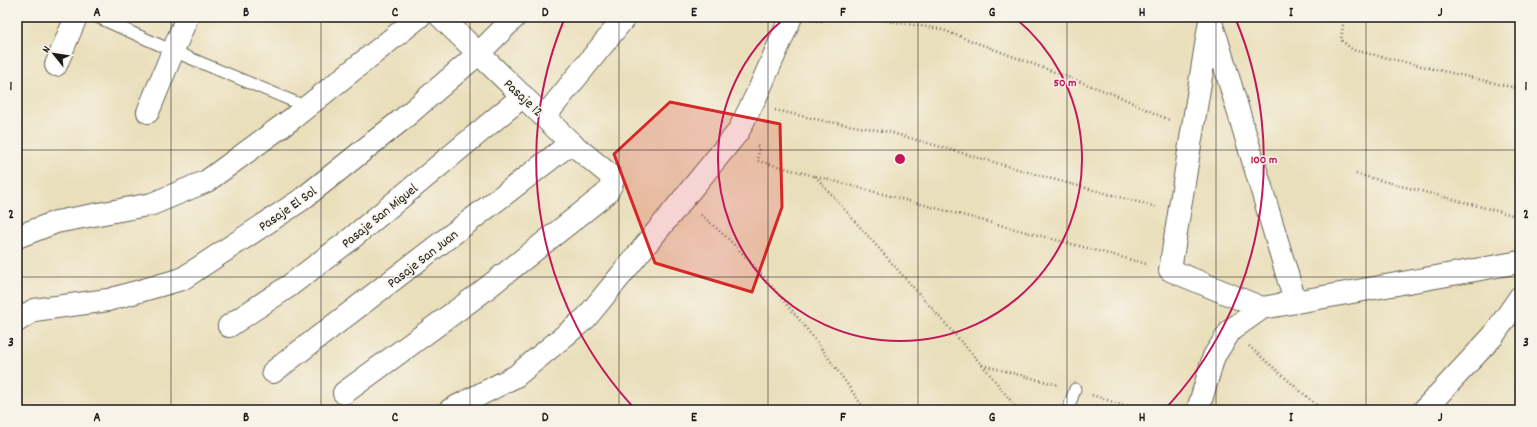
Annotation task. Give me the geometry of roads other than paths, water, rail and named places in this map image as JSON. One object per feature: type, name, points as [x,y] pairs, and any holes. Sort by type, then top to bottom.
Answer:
[{"type":"street","points":[[56,65],[76,17]]},
{"type":"street","points":[[148,112],[187,17]]},
{"type":"street","points":[[17,237],[56,222],[152,204],[207,181],[307,107],[418,17]]},
{"type":"street","name":"Pasaje 12","points":[[344,393],[478,294],[607,193],[612,183],[610,174],[571,143],[545,116],[478,54],[441,17]]},
{"type":"street","name":"Pasaje El Sol","points":[[17,321],[34,310],[108,300],[182,279],[301,200],[404,118],[478,54],[516,17]]},
{"type":"street","points":[[545,116],[625,17]]},
{"type":"street","points":[[450,410],[516,376],[586,318],[738,132],[759,90],[791,17]]},
{"type":"street","points":[[1209,19],[1170,270],[1262,308]]},
{"type":"street","points":[[1209,19],[1217,40],[1295,302]]},
{"type":"street","name":"Pasaje San Miguel","points":[[229,326],[289,286],[347,242],[523,96]]},
{"type":"street","name":"Pasaje San Juan","points":[[273,372],[571,143]]},
{"type":"street","points":[[1198,410],[1214,356],[1231,330],[1262,308],[1520,262]]},
{"type":"street","points":[[1424,410],[1492,336],[1520,297]]},
{"type":"lane","points":[[96,17],[307,107]]},
{"type":"lane","points":[[1068,410],[1075,389]]}]
